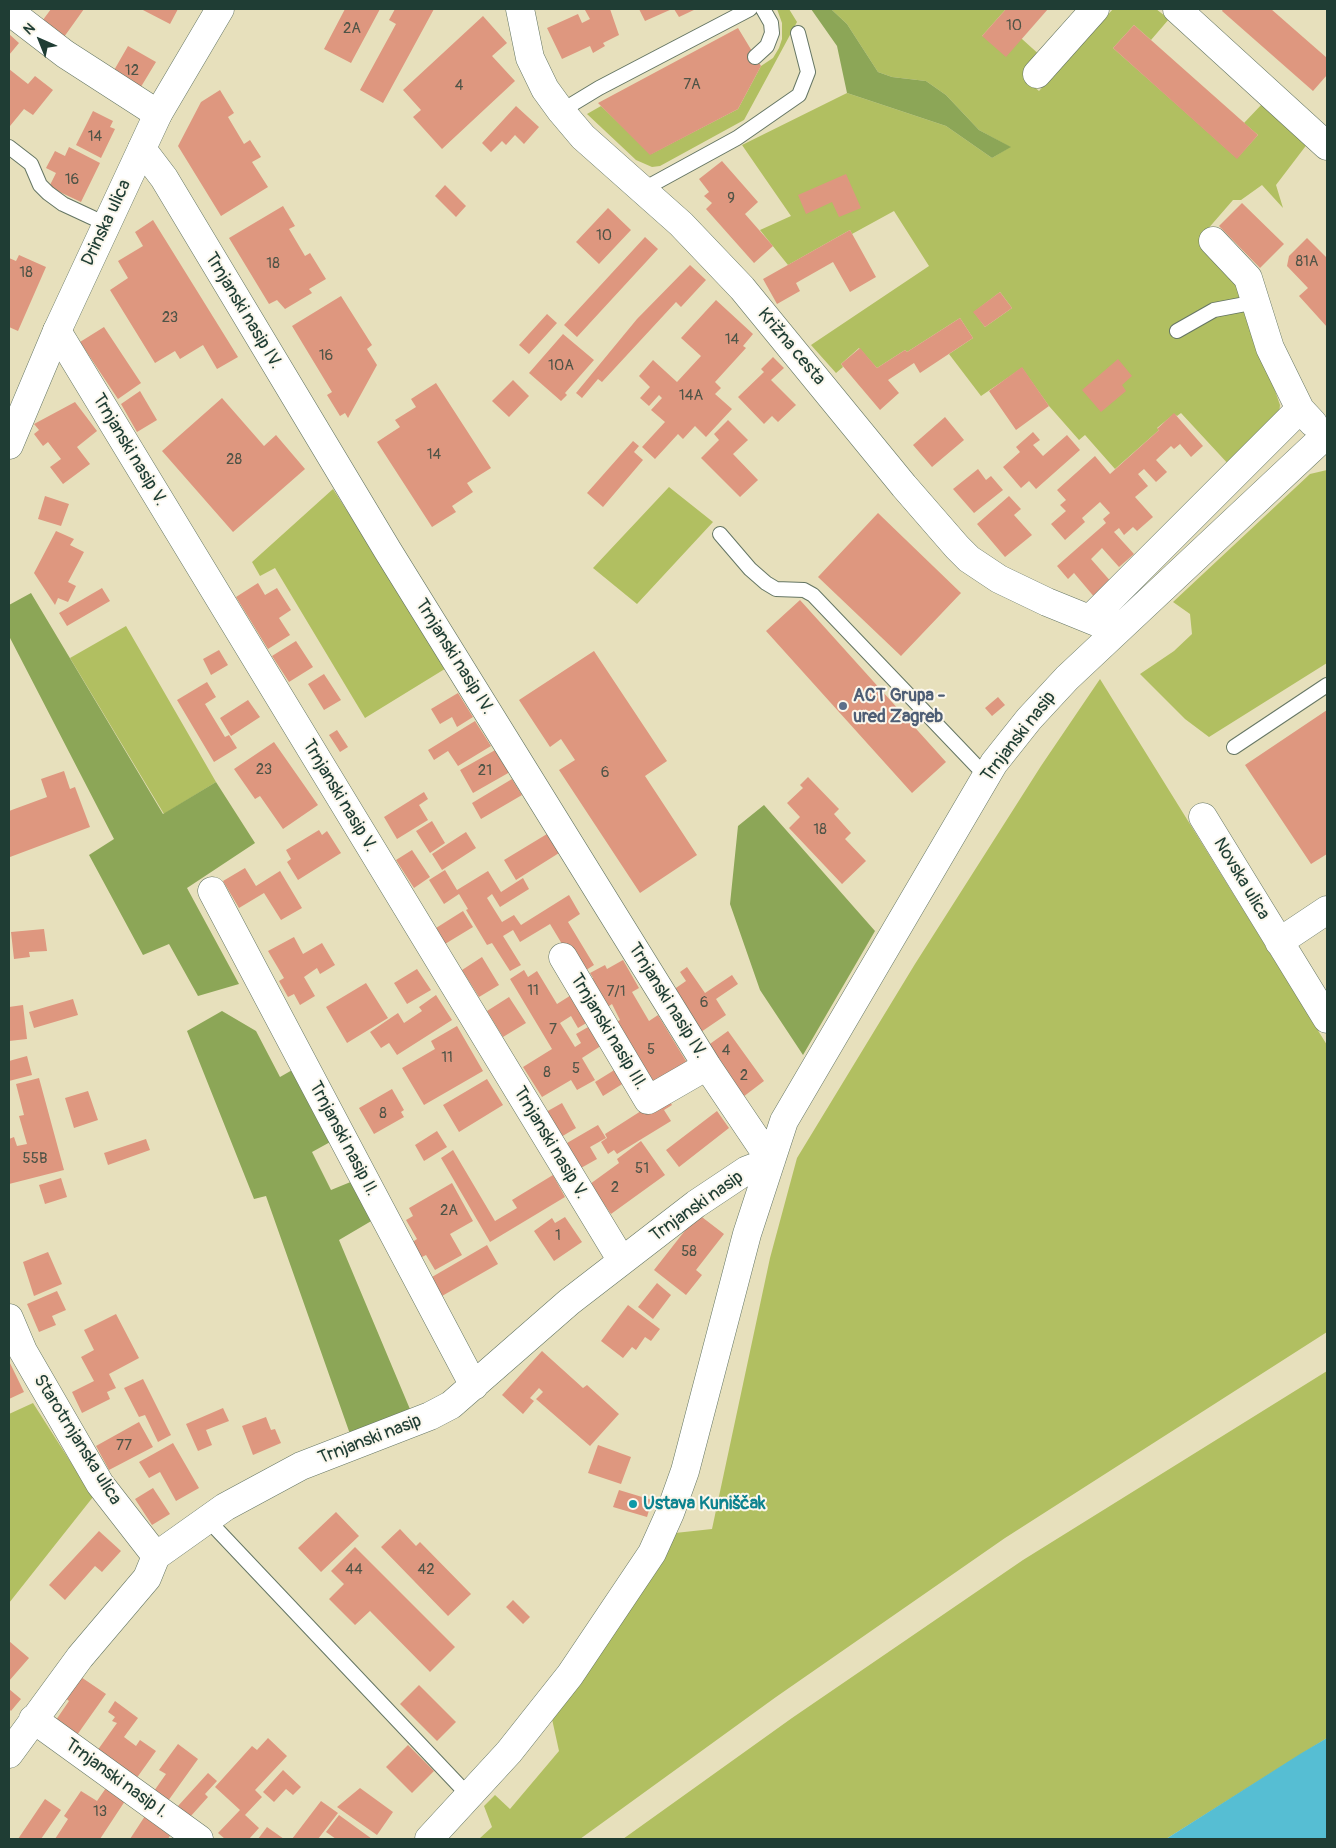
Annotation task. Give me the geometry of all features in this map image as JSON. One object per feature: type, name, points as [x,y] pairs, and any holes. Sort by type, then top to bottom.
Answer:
[{"type":"street","name":"Drinska ulica","points":[[9,445],[57,331],[158,114],[220,9]]},
{"type":"street","name":"Križna cesta","points":[[520,9],[530,58],[545,89],[561,111],[584,137],[681,224],[742,288],[904,486],[969,559],[999,579],[1047,602],[1116,630]]},
{"type":"street","points":[[1037,74],[1095,9]]},
{"type":"street","points":[[1177,9],[1323,133]]},
{"type":"street","points":[[9,11],[65,54],[158,114]]},
{"type":"street","name":"Trnjanski nasip IV.","points":[[142,149],[164,178],[388,551],[707,1066],[771,1161]]},
{"type":"street","name":"Trnjanski nasip","points":[[429,1839],[470,1797],[509,1752],[570,1675],[652,1553],[670,1513],[685,1471],[745,1242],[784,1121],[994,763],[1029,719],[1116,630],[1327,434],[1300,410],[1270,348],[1248,278],[1213,240]]},
{"type":"street","name":"Trnjanski nasip V.","points":[[57,331],[622,1261]]},
{"type":"street","points":[[1090,620],[1300,410]]},
{"type":"street","name":"Novska ulica","points":[[1203,817],[1327,1019]]},
{"type":"street","name":"Trnjanski nasip II.","points":[[212,891],[474,1386]]},
{"type":"street","points":[[1279,942],[1327,910]]},
{"type":"street","name":"Trnjanski nasip III.","points":[[563,957],[648,1100],[707,1066]]},
{"type":"street","name":"Trnjanski nasip","points":[[156,1556],[207,1519],[261,1486],[301,1466],[430,1416],[451,1405],[527,1337],[622,1261],[727,1183],[747,1170],[771,1161]]},
{"type":"street","name":"Starotrnjanska ulica","points":[[9,1318],[23,1351],[89,1467],[156,1556]]},
{"type":"street","points":[[9,1754],[33,1719],[147,1578],[156,1556]]},
{"type":"street","name":"Trnjanski nasip I.","points":[[33,1719],[200,1839]]},
{"type":"lane","points":[[561,111],[599,88],[750,9]]},
{"type":"lane","points":[[755,56],[767,46],[772,33],[771,23],[763,9]]},
{"type":"lane","points":[[642,190],[737,138],[799,95],[808,72],[798,33]]},
{"type":"lane","points":[[9,147],[30,164],[40,185],[48,193],[63,204],[106,224]]},
{"type":"lane","points":[[1177,330],[1214,310],[1256,302]]},
{"type":"lane","points":[[720,534],[750,569],[766,583],[776,589],[804,590],[813,596],[986,776]]},
{"type":"lane","points":[[1234,747],[1327,685]]},
{"type":"lane","points":[[207,1519],[470,1797]]},
{"type":"green space","points":[[777,9],[789,9],[797,22],[744,120],[660,166],[652,167],[636,160],[587,114],[601,106],[651,154],[738,109],[761,66],[773,58],[779,48],[782,39],[782,23]]},
{"type":"green space","points":[[811,9],[831,9],[847,24],[878,72],[892,77],[926,81],[946,95],[979,130],[1011,147],[992,158],[946,126],[847,93],[837,46]]},
{"type":"green space","points":[[831,9],[1006,9],[982,36],[1022,39],[1042,57],[1023,77],[1039,91],[1113,9],[1156,9],[1169,19],[1151,40],[1134,25],[1113,48],[1237,158],[1258,135],[1244,123],[1263,103],[1308,143],[1276,185],[1283,208],[1262,185],[1241,200],[1233,200],[1200,238],[1236,277],[1280,405],[1279,414],[1231,467],[1181,413],[1177,416],[1174,414],[1157,428],[1159,430],[1115,469],[1085,435],[1079,440],[1049,406],[1022,368],[981,396],[949,354],[973,338],[960,318],[907,352],[905,350],[877,368],[859,348],[841,364],[843,367],[836,373],[811,345],[929,266],[894,211],[852,234],[850,230],[788,265],[760,230],[791,216],[742,145],[847,93],[946,126],[992,158],[1010,147],[979,130],[946,95],[926,81],[892,77],[878,72],[847,24]],"holes":[[[1000,292],[1012,308],[985,327],[974,312]]]},
{"type":"green space","points":[[1327,470],[1327,663],[1209,737],[1185,719],[1140,674],[1174,651],[1192,634],[1190,614],[1173,602],[1310,474]]},
{"type":"green space","points":[[669,487],[713,522],[637,604],[593,568]]},
{"type":"green space","points":[[333,489],[448,667],[365,718],[275,568],[260,576],[252,562]]},
{"type":"green space","points":[[31,593],[163,814],[216,782],[255,843],[187,888],[239,984],[198,996],[169,944],[143,955],[89,855],[114,839],[9,636],[9,605]]},
{"type":"green space","points":[[126,626],[216,782],[164,814],[70,658]]},
{"type":"green space","points":[[1100,679],[1327,1045],[1327,1332],[1005,1538],[776,1697],[580,1839],[479,1839],[492,1827],[484,1806],[495,1795],[510,1809],[559,1751],[552,1719],[675,1533],[712,1529],[770,1258],[797,1158],[915,964],[1041,766]]},
{"type":"green space","points":[[764,805],[875,931],[803,1055],[760,990],[730,904],[738,826]]},
{"type":"green space","points":[[222,1011],[256,1031],[280,1077],[294,1069],[332,1141],[312,1152],[331,1190],[353,1181],[373,1220],[339,1240],[412,1414],[350,1434],[266,1196],[254,1199],[187,1031]]},
{"type":"green space","points":[[1327,1371],[1327,1738],[1166,1839],[623,1839],[792,1718],[1023,1560]]},
{"type":"green space","points":[[33,1403],[93,1497],[9,1603],[9,1414]]},
{"type":"water","points":[[1327,1738],[1327,1839],[1166,1839],[1300,1754]]},
{"type":"building","points":[[51,9],[84,9],[59,44],[37,28]]},
{"type":"building","points":[[141,9],[178,9],[170,24]]},
{"type":"building","points":[[345,9],[380,9],[351,63],[324,49]]},
{"type":"building","points":[[395,9],[434,9],[383,103],[360,90],[396,24],[389,20]]},
{"type":"building","points":[[587,9],[610,9],[619,35],[603,43],[605,46],[593,53],[590,46],[562,59],[547,28],[578,14],[582,23],[590,19],[585,10]]},
{"type":"building","points":[[639,9],[672,9],[645,21]]},
{"type":"building","points":[[674,9],[696,9],[679,17]]},
{"type":"building","points":[[1006,9],[1048,9],[1006,57],[982,36]]},
{"type":"building","points":[[1223,9],[1271,9],[1327,58],[1327,75],[1313,91],[1222,11]]},
{"type":"building","points":[[483,16],[507,43],[492,56],[515,81],[442,149],[413,117],[421,110],[403,90]]},
{"type":"building","points":[[1134,25],[1258,135],[1237,159],[1113,48]]},
{"type":"building","points":[[738,28],[761,66],[738,109],[650,155],[598,103]]},
{"type":"building","points":[[9,34],[19,43],[9,55]]},
{"type":"building","points":[[128,46],[156,62],[136,95],[109,79]]},
{"type":"building","points":[[9,69],[28,84],[35,76],[53,90],[33,115],[24,109],[10,126]]},
{"type":"building","points":[[220,90],[234,113],[228,117],[244,144],[250,140],[261,157],[252,162],[268,187],[221,216],[178,146],[201,102]]},
{"type":"building","points":[[516,106],[539,127],[524,144],[515,135],[506,145],[502,141],[491,152],[482,143]]},
{"type":"building","points":[[93,111],[113,121],[110,127],[115,129],[101,158],[76,145]]},
{"type":"building","points":[[69,147],[100,163],[81,202],[49,187],[56,173],[46,168],[55,151],[65,156]]},
{"type":"building","points":[[722,161],[758,202],[745,214],[773,246],[754,263],[706,209],[712,203],[704,196],[709,192],[699,179]]},
{"type":"building","points":[[846,174],[861,208],[839,217],[832,202],[806,214],[798,195]]},
{"type":"building","points":[[445,185],[466,206],[456,217],[435,196]]},
{"type":"building","points":[[1242,203],[1284,244],[1260,268],[1219,226]]},
{"type":"building","points":[[283,206],[295,226],[289,229],[305,256],[310,253],[326,279],[309,289],[312,293],[285,309],[277,300],[269,304],[229,238]]},
{"type":"building","points":[[608,208],[631,230],[599,264],[576,242]]},
{"type":"building","points":[[153,220],[238,357],[217,369],[203,345],[180,359],[175,351],[155,363],[110,290],[128,278],[118,261],[143,246],[135,232]]},
{"type":"building","points":[[850,230],[876,277],[850,292],[833,262],[796,283],[800,291],[777,304],[763,279]]},
{"type":"building","points":[[645,237],[658,249],[577,337],[564,325]]},
{"type":"building","points":[[1307,238],[1327,258],[1327,327],[1299,296],[1308,288],[1287,266],[1289,256]]},
{"type":"building","points":[[19,255],[46,267],[18,331],[9,327],[9,258],[16,261]]},
{"type":"building","points":[[690,265],[706,280],[681,307],[676,302],[602,382],[598,379],[582,398],[576,393],[637,319]]},
{"type":"building","points":[[1000,292],[1012,308],[985,327],[973,312]]},
{"type":"building","points":[[341,296],[372,345],[367,349],[377,365],[348,418],[345,413],[340,416],[327,395],[332,392],[292,326]]},
{"type":"building","points":[[716,300],[753,334],[743,346],[746,348],[715,382],[721,388],[715,394],[732,409],[706,437],[695,426],[683,439],[678,434],[655,459],[642,447],[665,422],[651,410],[662,398],[659,395],[649,406],[640,398],[650,387],[639,376],[653,360],[677,382],[701,356],[681,338]]},
{"type":"building","points":[[547,314],[557,323],[529,354],[519,345]]},
{"type":"building","points":[[960,318],[973,338],[920,373],[914,363],[888,380],[899,393],[880,410],[841,364],[860,348],[877,368],[905,350],[907,352]]},
{"type":"building","points":[[104,327],[141,383],[118,399],[80,342]]},
{"type":"building","points":[[563,334],[594,360],[565,393],[567,395],[561,401],[529,373]]},
{"type":"building","points":[[773,357],[784,368],[771,380],[796,405],[778,422],[772,416],[764,424],[738,397],[764,372],[761,369]]},
{"type":"building","points":[[1118,359],[1132,376],[1122,385],[1126,391],[1101,412],[1082,390]]},
{"type":"building","points":[[1022,367],[1049,406],[1016,430],[989,391]]},
{"type":"building","points":[[513,380],[529,396],[509,417],[492,401]]},
{"type":"building","points":[[436,383],[491,468],[467,483],[473,492],[452,506],[456,512],[432,527],[377,442],[400,427],[395,420],[416,407],[411,399]]},
{"type":"building","points":[[140,391],[157,420],[137,432],[121,404]]},
{"type":"building","points":[[222,398],[264,446],[276,435],[305,469],[233,532],[162,451]]},
{"type":"building","points":[[75,402],[97,431],[77,447],[90,464],[63,484],[50,467],[61,459],[48,442],[43,446],[34,434],[39,430],[34,424]]},
{"type":"building","points":[[1174,413],[1203,446],[1191,457],[1180,444],[1174,449],[1171,446],[1156,460],[1167,472],[1156,482],[1144,469],[1138,474],[1148,486],[1135,497],[1153,517],[1137,531],[1133,527],[1124,535],[1119,528],[1114,532],[1134,554],[1119,567],[1102,548],[1091,559],[1113,584],[1096,599],[1074,573],[1068,579],[1057,566],[1106,523],[1103,519],[1110,513],[1100,502],[1082,518],[1085,522],[1065,540],[1051,524],[1066,511],[1060,505],[1066,500],[1057,490],[1095,456],[1110,474],[1159,430],[1157,429]]},
{"type":"building","points":[[945,417],[964,440],[932,467],[913,445]]},
{"type":"building","points":[[728,420],[748,440],[733,454],[758,480],[740,497],[701,458],[719,440],[714,434]]},
{"type":"building","points":[[1033,432],[1040,440],[1033,445],[1043,456],[1067,435],[1080,450],[1036,489],[1029,481],[1021,488],[1003,467],[1020,452],[1016,447]]},
{"type":"building","points":[[633,441],[639,446],[634,452],[643,460],[603,507],[587,493]]},
{"type":"building","points":[[978,469],[986,480],[991,476],[1003,490],[974,513],[953,489]]},
{"type":"building","points":[[45,496],[69,504],[61,526],[38,519]]},
{"type":"building","points":[[1009,496],[1021,509],[1014,515],[1032,535],[1005,557],[977,524]]},
{"type":"building","points":[[878,513],[961,593],[901,656],[818,577]]},
{"type":"building","points":[[56,531],[74,539],[70,545],[84,552],[68,582],[76,586],[68,602],[58,598],[55,605],[34,573]]},
{"type":"building","points":[[258,583],[265,595],[277,588],[291,610],[279,618],[290,635],[268,649],[236,597]]},
{"type":"building","points":[[102,588],[110,601],[67,626],[59,613]]},
{"type":"building","points":[[800,600],[946,762],[912,793],[766,631]]},
{"type":"building","points":[[296,641],[313,667],[289,682],[272,656]]},
{"type":"building","points":[[219,650],[228,665],[211,675],[203,659]]},
{"type":"building","points":[[594,651],[667,761],[645,776],[697,855],[640,893],[559,770],[575,760],[561,739],[550,747],[519,700]]},
{"type":"building","points":[[324,674],[341,700],[324,710],[308,684]]},
{"type":"building","points":[[207,682],[216,697],[205,704],[225,737],[229,735],[237,748],[214,762],[177,700]]},
{"type":"building","points":[[458,693],[473,717],[457,727],[452,717],[440,724],[431,709]]},
{"type":"building","points":[[998,697],[1005,705],[992,716],[985,708]]},
{"type":"building","points":[[248,700],[260,717],[231,736],[220,718]]},
{"type":"building","points":[[1327,710],[1327,854],[1311,864],[1245,765]]},
{"type":"building","points":[[475,721],[491,746],[458,766],[448,751],[434,760],[428,750]]},
{"type":"building","points":[[337,730],[348,747],[340,752],[329,735]]},
{"type":"building","points":[[274,742],[318,805],[283,829],[260,796],[255,799],[234,769]]},
{"type":"building","points":[[497,749],[510,772],[473,793],[460,770]]},
{"type":"building","points":[[64,771],[70,789],[75,787],[90,827],[10,857],[9,811],[47,797],[41,779]]},
{"type":"building","points":[[808,777],[839,809],[834,814],[851,833],[845,839],[866,861],[842,884],[789,828],[800,817],[787,803],[803,788],[800,785]]},
{"type":"building","points":[[512,779],[522,795],[481,819],[472,803]]},
{"type":"building","points":[[424,792],[428,799],[419,805],[428,820],[397,839],[384,817]]},
{"type":"building","points":[[432,821],[445,843],[430,853],[416,831]]},
{"type":"building","points":[[319,830],[322,835],[327,831],[341,853],[298,880],[287,862],[291,859],[286,850]]},
{"type":"building","points":[[466,832],[476,848],[442,870],[432,854]]},
{"type":"building","points":[[547,834],[559,853],[516,880],[504,860]]},
{"type":"building","points":[[412,850],[430,877],[414,888],[396,860]]},
{"type":"building","points":[[245,868],[256,886],[280,871],[302,908],[281,920],[264,893],[239,908],[223,881]]},
{"type":"building","points":[[445,870],[457,890],[488,871],[501,892],[523,878],[529,889],[500,907],[492,894],[487,898],[502,922],[514,915],[521,925],[569,895],[580,914],[568,922],[594,965],[580,974],[550,924],[520,942],[513,930],[503,936],[521,965],[510,971],[492,943],[487,945],[466,910],[468,909],[459,894],[444,904],[429,880]]},
{"type":"building","points":[[463,911],[473,927],[445,944],[436,928]]},
{"type":"building","points":[[44,929],[47,951],[29,952],[30,957],[14,959],[11,932]]},
{"type":"building","points":[[294,937],[303,954],[322,943],[335,965],[320,974],[317,968],[304,977],[315,996],[300,1005],[294,994],[288,997],[279,981],[284,978],[268,951]]},
{"type":"building","points":[[482,957],[499,985],[479,997],[462,970]]},
{"type":"building","points":[[623,960],[639,988],[632,992],[649,1021],[658,1015],[689,1066],[647,1091],[609,1026],[620,1020],[612,1004],[602,1011],[585,982],[593,978],[590,973],[605,965],[607,969]]},
{"type":"building","points":[[687,967],[705,993],[732,975],[738,984],[716,999],[726,1015],[701,1032],[673,990],[686,981],[680,972]]},
{"type":"building","points":[[417,969],[431,990],[407,1004],[394,983]]},
{"type":"building","points":[[524,970],[528,977],[537,971],[557,1004],[576,992],[593,1019],[578,1028],[571,1016],[560,1023],[575,1047],[581,1043],[576,1034],[595,1023],[607,1042],[582,1058],[595,1080],[577,1090],[571,1080],[542,1097],[523,1067],[552,1049],[510,979]]},
{"type":"building","points":[[366,983],[388,1018],[347,1043],[326,1007]]},
{"type":"building","points":[[436,995],[452,1020],[397,1055],[389,1043],[381,1048],[370,1032],[398,1013],[404,1023],[422,1011],[419,1007]]},
{"type":"building","points":[[509,997],[526,1023],[503,1037],[487,1011]]},
{"type":"building","points":[[73,999],[78,1015],[34,1028],[29,1012]]},
{"type":"building","points":[[23,1005],[27,1039],[9,1041],[9,1007]]},
{"type":"building","points":[[457,1026],[483,1071],[424,1105],[402,1068],[435,1049],[431,1041]]},
{"type":"building","points":[[728,1031],[764,1081],[743,1097],[707,1046]]},
{"type":"building","points":[[27,1056],[32,1075],[9,1081],[9,1061]]},
{"type":"building","points":[[616,1069],[624,1083],[603,1096],[595,1082]]},
{"type":"building","points":[[39,1078],[64,1170],[9,1184],[9,1139],[14,1137],[17,1146],[27,1144],[19,1116],[24,1115],[16,1084]]},
{"type":"building","points":[[487,1079],[503,1105],[459,1132],[443,1105]]},
{"type":"building","points":[[392,1089],[404,1110],[401,1112],[404,1117],[374,1134],[359,1108]]},
{"type":"building","points":[[88,1091],[98,1120],[74,1128],[65,1098]]},
{"type":"building","points":[[666,1095],[672,1105],[664,1110],[671,1121],[617,1154],[614,1150],[608,1154],[601,1142],[607,1138],[605,1134]]},
{"type":"building","points":[[562,1103],[576,1128],[561,1137],[546,1112]]},
{"type":"building","points":[[717,1111],[729,1128],[679,1167],[666,1150]]},
{"type":"building","points":[[598,1125],[606,1138],[590,1147],[597,1159],[581,1168],[567,1143]]},
{"type":"building","points":[[437,1131],[447,1147],[424,1161],[415,1145]]},
{"type":"building","points":[[146,1139],[150,1150],[108,1165],[104,1153]]},
{"type":"building","points":[[641,1141],[665,1175],[611,1214],[590,1184],[619,1163],[617,1159]]},
{"type":"building","points":[[453,1150],[495,1221],[517,1208],[512,1200],[553,1175],[565,1197],[490,1242],[441,1158]]},
{"type":"building","points":[[61,1178],[67,1197],[45,1204],[39,1185]]},
{"type":"building","points":[[452,1183],[473,1221],[450,1234],[462,1255],[435,1270],[426,1255],[420,1258],[411,1243],[417,1239],[406,1220],[413,1216],[409,1208]]},
{"type":"building","points":[[698,1214],[724,1234],[696,1270],[702,1275],[686,1295],[654,1270]]},
{"type":"building","points":[[565,1217],[582,1242],[554,1261],[534,1231],[552,1218],[555,1223]]},
{"type":"building","points":[[487,1245],[498,1264],[442,1296],[432,1277]]},
{"type":"building","points":[[48,1252],[62,1284],[34,1296],[23,1262]]},
{"type":"building","points":[[657,1283],[671,1295],[653,1319],[638,1307]]},
{"type":"building","points":[[57,1291],[66,1310],[52,1316],[56,1325],[39,1332],[27,1304]]},
{"type":"building","points":[[628,1305],[660,1329],[651,1341],[645,1337],[636,1350],[632,1347],[623,1358],[601,1341]]},
{"type":"building","points":[[116,1314],[139,1358],[109,1374],[116,1388],[107,1392],[110,1399],[82,1413],[72,1392],[94,1381],[81,1357],[94,1350],[84,1330]]},
{"type":"building","points":[[542,1351],[583,1388],[587,1385],[619,1414],[590,1446],[536,1399],[543,1392],[539,1388],[530,1398],[534,1401],[523,1414],[502,1395]]},
{"type":"building","points":[[9,1361],[24,1392],[9,1399]]},
{"type":"building","points":[[143,1379],[171,1435],[158,1442],[145,1415],[139,1417],[124,1388]]},
{"type":"building","points":[[223,1408],[229,1421],[206,1430],[212,1445],[198,1451],[186,1424]]},
{"type":"building","points":[[266,1417],[271,1430],[275,1429],[281,1443],[253,1455],[242,1426]]},
{"type":"building","points":[[139,1422],[153,1447],[109,1470],[96,1446]]},
{"type":"building","points":[[173,1443],[199,1488],[176,1501],[160,1472],[149,1478],[139,1462]]},
{"type":"building","points":[[598,1445],[631,1457],[621,1484],[588,1473]]},
{"type":"building","points":[[153,1488],[170,1514],[152,1525],[135,1499]]},
{"type":"building","name":"Ustava Kuniščak","points":[[619,1490],[652,1500],[647,1517],[613,1507]]},
{"type":"building","points":[[336,1512],[359,1536],[321,1572],[298,1548]]},
{"type":"building","points":[[400,1529],[416,1546],[420,1542],[471,1594],[448,1616],[381,1547]]},
{"type":"building","points":[[99,1531],[121,1551],[102,1572],[95,1566],[65,1600],[49,1585]]},
{"type":"building","points":[[355,1547],[455,1647],[430,1672],[370,1611],[355,1625],[329,1599],[344,1584],[331,1571]]},
{"type":"building","points":[[513,1600],[530,1617],[523,1624],[506,1607]]},
{"type":"building","points":[[9,1641],[29,1658],[9,1681]]},
{"type":"building","points":[[78,1675],[106,1694],[77,1735],[56,1720],[69,1701],[63,1696]]},
{"type":"building","points":[[419,1685],[456,1722],[437,1741],[400,1704]]},
{"type":"building","points":[[9,1689],[21,1699],[11,1711],[9,1709]]},
{"type":"building","points":[[115,1701],[138,1718],[124,1737],[136,1746],[140,1740],[156,1751],[136,1779],[97,1751],[117,1723],[112,1721],[115,1717],[108,1712]]},
{"type":"building","points":[[268,1738],[287,1756],[255,1790],[262,1797],[245,1815],[259,1828],[249,1839],[225,1839],[218,1833],[240,1810],[215,1787],[252,1746],[257,1750]]},
{"type":"building","points":[[178,1744],[198,1759],[168,1801],[154,1791],[166,1774],[159,1770]]},
{"type":"building","points":[[408,1745],[434,1771],[412,1793],[386,1767]]},
{"type":"building","points":[[283,1770],[301,1787],[293,1795],[286,1789],[274,1802],[263,1792]]},
{"type":"building","points":[[208,1773],[217,1781],[205,1794],[208,1797],[190,1817],[178,1806]]},
{"type":"building","points":[[106,1788],[125,1801],[100,1839],[55,1839],[68,1819],[64,1816],[81,1791],[97,1801]]},
{"type":"building","points":[[360,1788],[393,1812],[377,1835],[337,1807]]},
{"type":"building","points":[[45,1799],[61,1810],[41,1839],[18,1839]]},
{"type":"building","points":[[321,1801],[338,1813],[318,1839],[292,1839]]},
{"type":"building","points":[[339,1815],[372,1839],[336,1839],[326,1832]]},
{"type":"building","points":[[145,1816],[171,1834],[168,1839],[130,1839]]},
{"type":"building","points":[[267,1827],[284,1839],[258,1839]]},
{"type":"place","name":"ACT Grupa - ured Zagreb","points":[[843,706]]},
{"type":"place","name":"Ustava Kuniščak","points":[[633,1504]]}]
